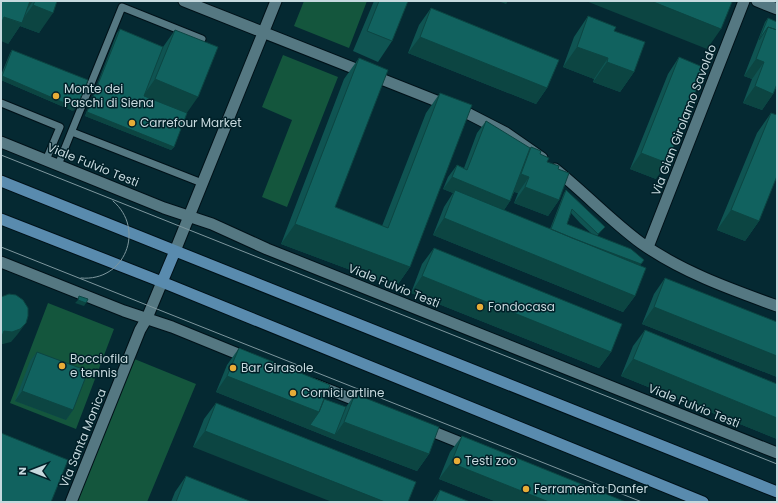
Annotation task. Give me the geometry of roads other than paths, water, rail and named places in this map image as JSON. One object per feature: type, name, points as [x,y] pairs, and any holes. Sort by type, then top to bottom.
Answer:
[{"type":"main road","points":[[1,181],[777,492]]},
{"type":"main road","points":[[1,219],[162,282],[703,502]]},
{"type":"main road","points":[[162,282],[175,251]]},
{"type":"street","points":[[184,1],[453,107],[500,130],[538,155],[648,248],[697,274],[777,306]]},
{"type":"street","points":[[175,251],[276,1]]},
{"type":"street","name":"Via Gian Girolamo Savoldo","points":[[648,248],[744,1]]},
{"type":"street","points":[[757,1],[777,9]]},
{"type":"street","name":"Viale Fulvio Testi","points":[[1,142],[164,208],[189,215],[212,224],[267,249],[777,453]]},
{"type":"street","points":[[1,262],[124,311],[147,318],[262,363]]},
{"type":"street","name":"Via Santa Monica","points":[[71,502],[140,330],[147,318],[162,282]]},
{"type":"street","points":[[306,381],[372,407]]},
{"type":"street","points":[[416,425],[482,451]]},
{"type":"lane","points":[[58,165],[122,7],[202,39]]},
{"type":"lane","points":[[1,103],[60,127],[46,160]]},
{"type":"lane","points":[[72,132],[202,183]]},
{"type":"tram line","points":[[1,155],[777,464]]},
{"type":"tram line","points":[[81,278],[96,277],[109,272],[119,263],[126,252],[129,239],[128,225],[123,213],[113,201]]},
{"type":"tram line","points":[[1,247],[642,502]]},
{"type":"place","name":"Monte dei Paschi di Siena","points":[[56,96]]},
{"type":"place","name":"Carrefour Market","points":[[132,123]]},
{"type":"place","name":"Fondocasa","points":[[480,307]]},
{"type":"place","name":"Bocciofila e tennis","points":[[62,366]]},
{"type":"place","name":"Bar Girasole","points":[[233,368]]},
{"type":"place","name":"Cornici artline","points":[[293,393]]},
{"type":"place","name":"Testi zoo","points":[[457,461]]},
{"type":"place","name":"Ferramenta Danfer","points":[[526,489]]}]
